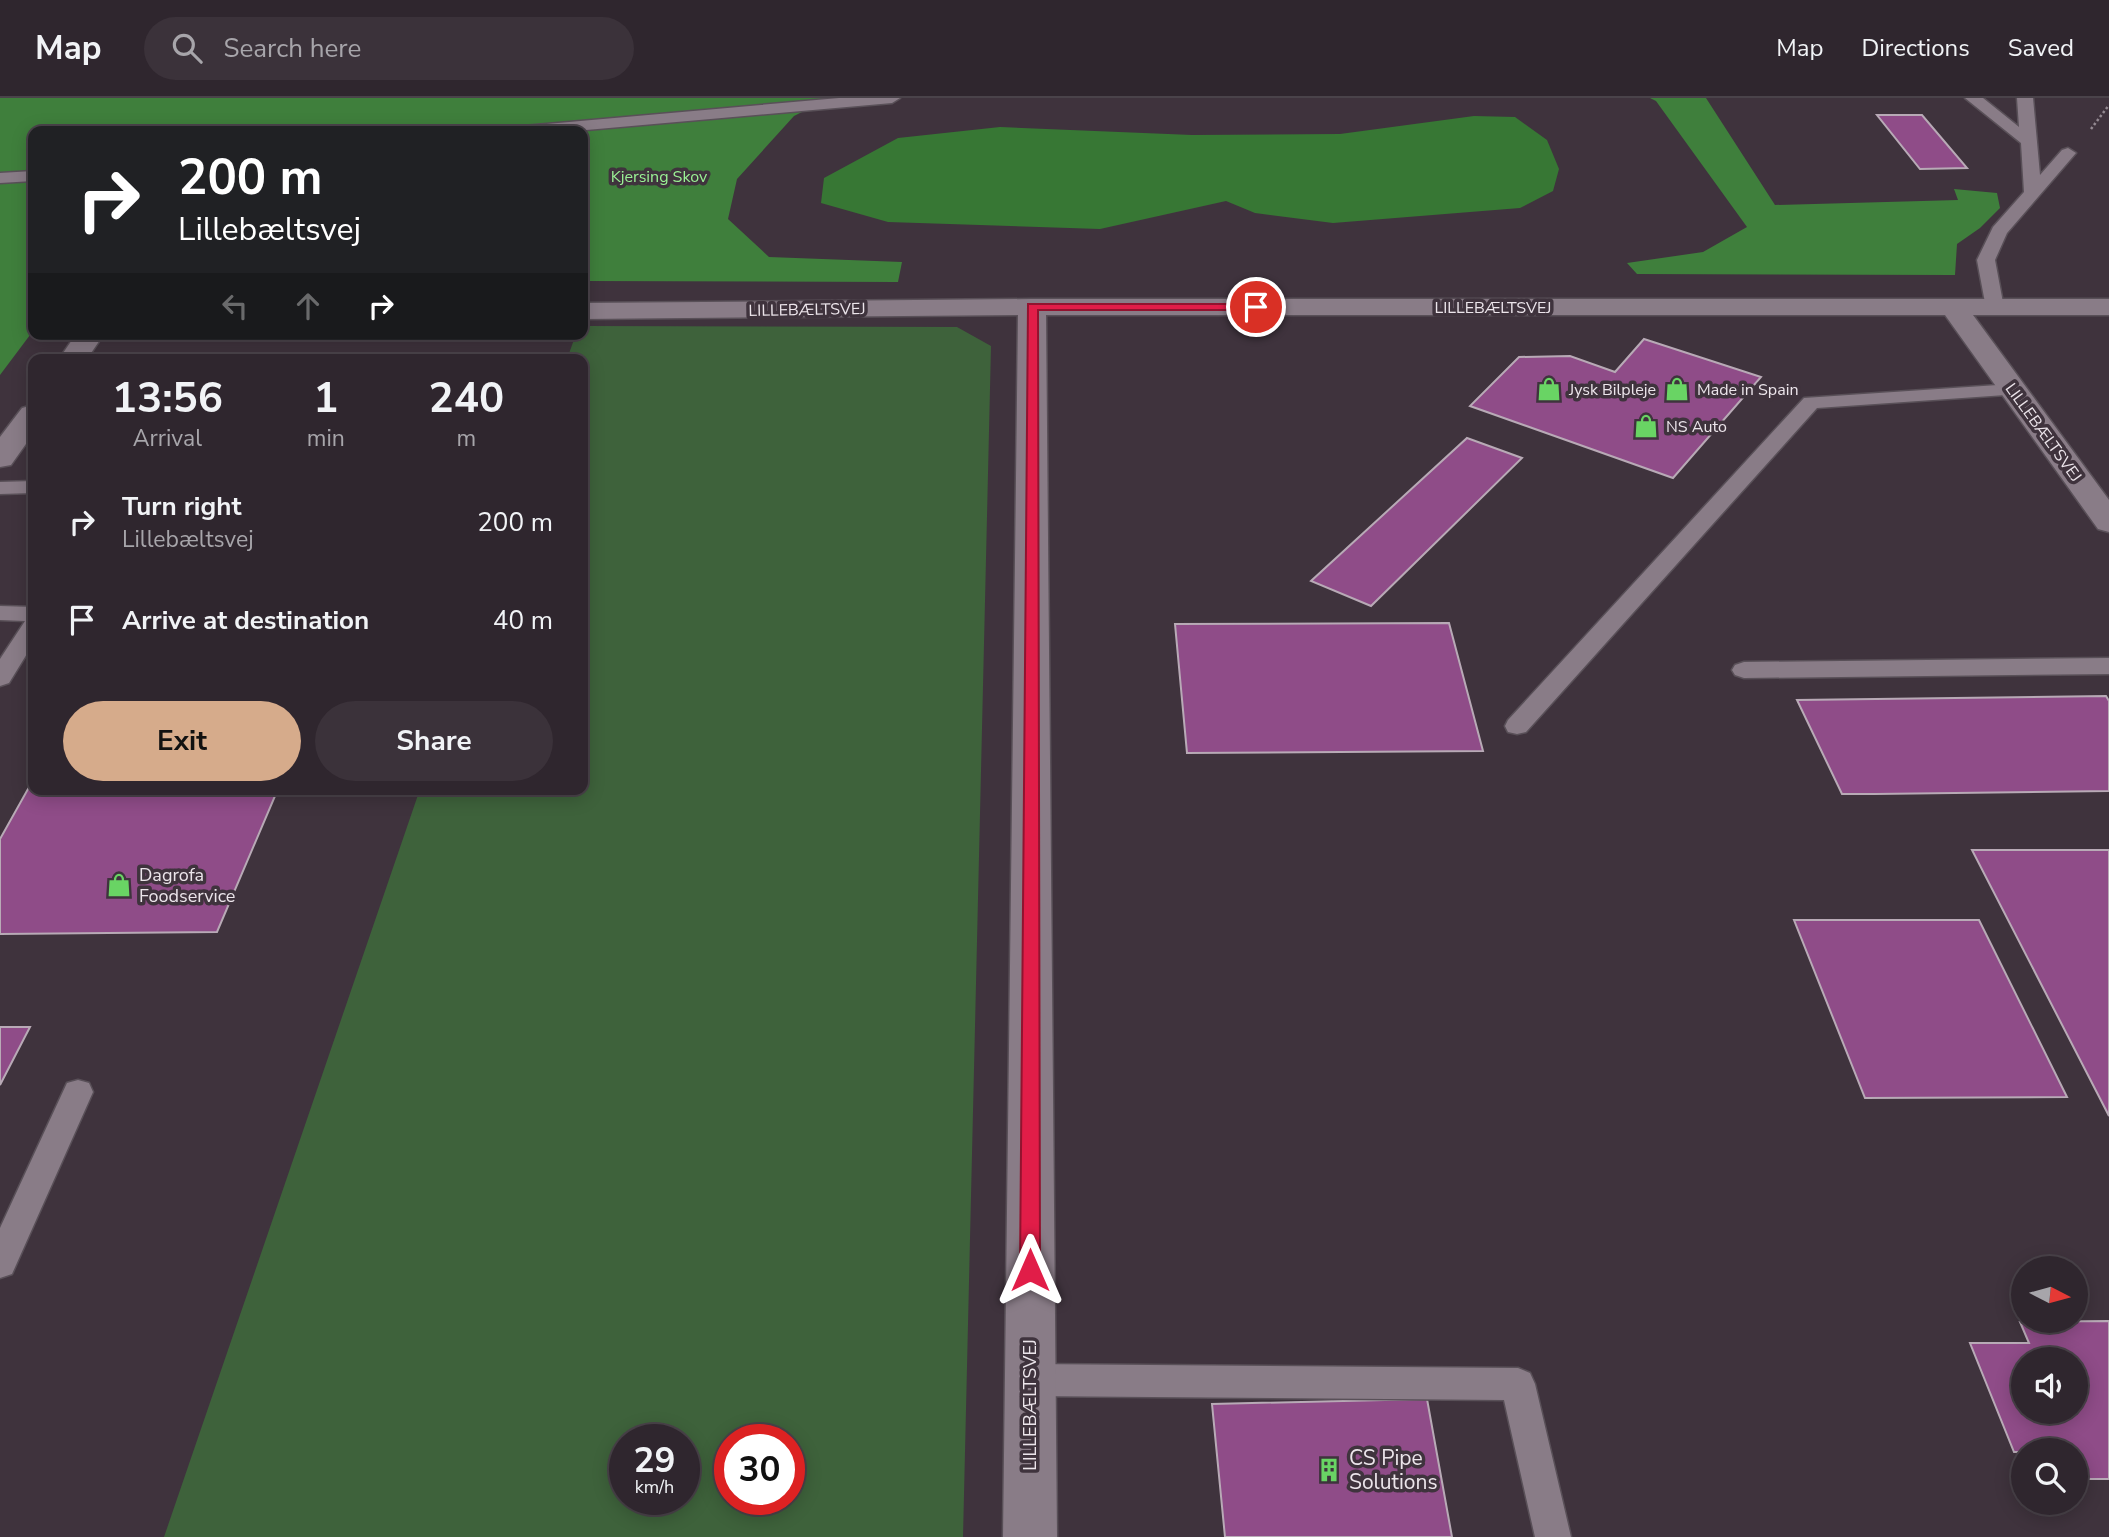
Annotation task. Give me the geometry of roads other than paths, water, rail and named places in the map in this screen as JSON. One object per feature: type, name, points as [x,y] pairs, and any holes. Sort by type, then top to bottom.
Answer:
[{"type":"street","name":"LILLEBÆLTSVEJ","points":[[588,311],[1032,307],[2109,307]]},
{"type":"street","name":"LILLEBÆLTSVEJ","points":[[1030,1537],[1032,307]]},
{"type":"street","name":"LILLEBÆLTSVEJ","points":[[1954,308],[2109,522]]},
{"type":"street","points":[[0,458],[28,421]]},
{"type":"lane","points":[[580,126],[892,98]]},
{"type":"lane","points":[[1965,98],[1988,110]]},
{"type":"lane","points":[[1973,98],[2029,142]]},
{"type":"lane","points":[[2025,98],[2033,194]]},
{"type":"lane","points":[[1995,308],[1986,260],[1999,231],[2068,153]]},
{"type":"lane","points":[[0,178],[28,176]]},
{"type":"lane","points":[[1517,726],[1811,402],[2013,390]]},
{"type":"lane","points":[[0,488],[28,487]]},
{"type":"lane","points":[[0,613],[28,614]]},
{"type":"lane","points":[[0,678],[28,634]]},
{"type":"lane","points":[[1744,670],[2109,666]]},
{"type":"lane","points":[[0,1264],[78,1092]]},
{"type":"lane","points":[[1030,1380],[1518,1384],[1553,1537]]},
{"type":"place","name":"Jysk Bilpleje","points":[[1549,389]]},
{"type":"place","name":"Made in Spain","points":[[1677,389]]},
{"type":"place","name":"NS Auto","points":[[1646,426]]},
{"type":"place","name":"Dagrofa Foodservice","points":[[119,885]]},
{"type":"place","name":"CS Pipe Solutions","points":[[1329,1470]]},
{"type":"park label","name":"Kjersing Skov","points":[[659,176]]}]
